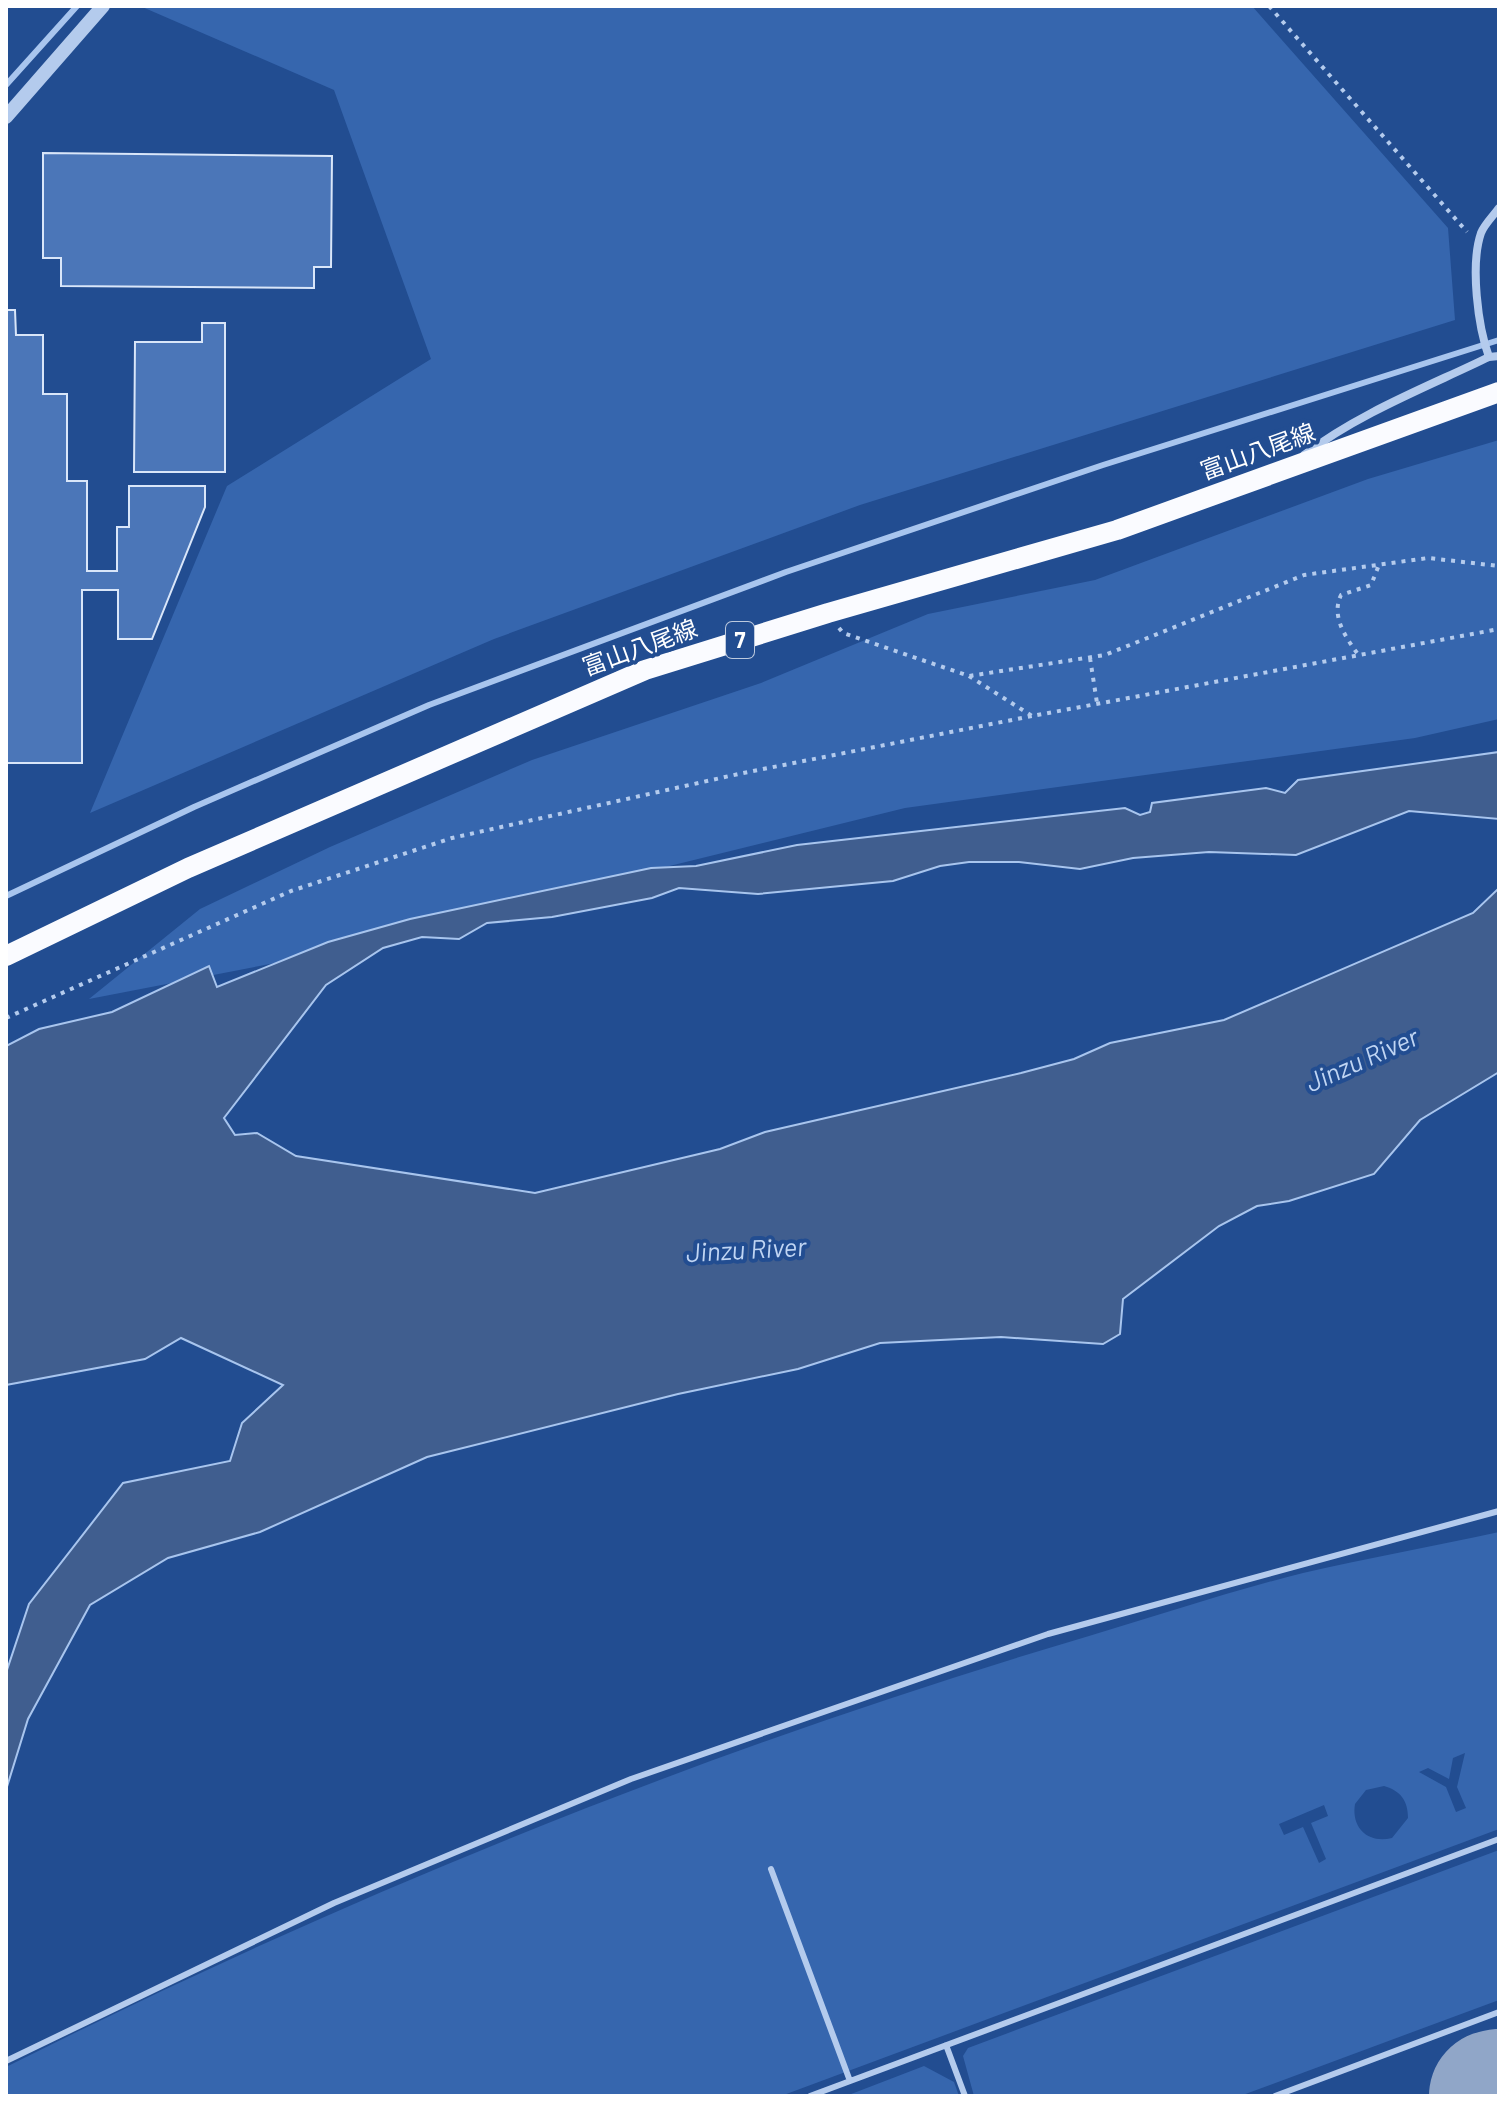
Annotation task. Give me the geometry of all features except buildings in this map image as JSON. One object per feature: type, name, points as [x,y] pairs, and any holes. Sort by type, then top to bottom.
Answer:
[{"type":"main road","name":"富山八尾線","points":[[6,956],[202,862],[645,670],[828,613],[1117,530],[1499,392]]},
{"type":"street","points":[[6,117],[103,6]]},
{"type":"street","points":[[1285,470],[1326,438],[1494,356],[1481,336],[1479,246],[1481,232],[1499,208]]},
{"type":"lane","points":[[6,2061],[334,1903],[631,1779],[1048,1634],[1499,1511]]},
{"type":"lane","points":[[810,2096],[1499,1839]]},
{"type":"lane","points":[[771,1869],[850,2081]]},
{"type":"lane","points":[[1275,2096],[1499,2012]]},
{"type":"lane","points":[[946,2045],[965,2096]]},
{"type":"path","points":[[1269,6],[1479,246]]},
{"type":"path","points":[[969,676],[1090,658],[1202,618],[1304,575],[1428,558],[1499,566]]},
{"type":"path","points":[[1358,654],[1343,631],[1337,603],[1341,595],[1371,585],[1379,565]]},
{"type":"path","points":[[828,613],[843,633],[969,676],[1032,716]]},
{"type":"path","points":[[6,1018],[291,891],[452,838],[743,773],[1097,703],[1499,629]]},
{"type":"path","points":[[1090,658],[1097,703]]},
{"type":"shaded area","points":[[140,6],[1252,6],[1448,228],[1455,320],[860,505],[494,639],[90,813],[227,486],[431,359],[334,90]]},
{"type":"shaded area","points":[[1499,440],[1499,719],[1415,738],[905,808],[275,963],[89,999],[200,909],[330,847],[532,760],[761,683],[928,614],[1095,580],[1368,479]]},
{"type":"shaded area","points":[[1499,1532],[1499,1829],[781,2096],[6,2096],[6,2067],[137,2003],[403,1883],[674,1775],[950,1679],[1222,1595],[1303,1573]],"holes":[[[1465,1753],[1457,1787],[1466,1808],[1456,1812],[1446,1787],[1419,1772],[1428,1768],[1449,1779],[1453,1758]],[[1384,1786],[1399,1794],[1405,1802],[1408,1818],[1392,1838],[1376,1839],[1359,1827],[1354,1813],[1355,1804],[1366,1790]],[[1324,1805],[1328,1816],[1311,1823],[1326,1859],[1319,1863],[1303,1827],[1284,1835],[1279,1824]]]},
{"type":"shaded area","points":[[1499,1850],[1499,2000],[1240,2096],[974,2096],[963,2056],[968,2048]]},
{"type":"shaded area","points":[[924,2066],[954,2082],[959,2096],[846,2096]]},
{"type":"water","name":"Jinzu River","points":[[1499,752],[1499,819],[1409,811],[1296,855],[1209,852],[1133,858],[1080,869],[1019,862],[969,862],[940,866],[893,881],[758,894],[679,888],[652,898],[552,917],[487,923],[459,939],[422,937],[383,948],[326,985],[224,1118],[235,1135],[257,1133],[296,1156],[535,1193],[720,1149],[765,1132],[1021,1073],[1074,1059],[1110,1043],[1224,1020],[1473,913],[1499,888],[1499,1072],[1420,1120],[1374,1174],[1289,1201],[1257,1206],[1219,1226],[1123,1299],[1120,1334],[1103,1344],[1001,1337],[880,1343],[798,1369],[678,1394],[427,1457],[260,1532],[168,1558],[90,1605],[28,1719],[6,1790],[6,1673],[29,1604],[123,1483],[230,1461],[242,1423],[283,1385],[181,1338],[145,1359],[6,1385],[6,1046],[39,1029],[112,1012],[209,966],[217,987],[328,942],[410,919],[651,868],[696,866],[797,845],[1125,808],[1140,815],[1150,812],[1152,803],[1266,788],[1285,793],[1298,780]]},
{"type":"waterway","points":[[6,85],[77,6]]},
{"type":"waterway","points":[[6,896],[194,807],[429,705],[786,572],[1103,465],[1499,340]]},
{"type":"runway","points":[[1495,2096],[1499,2095]]}]
